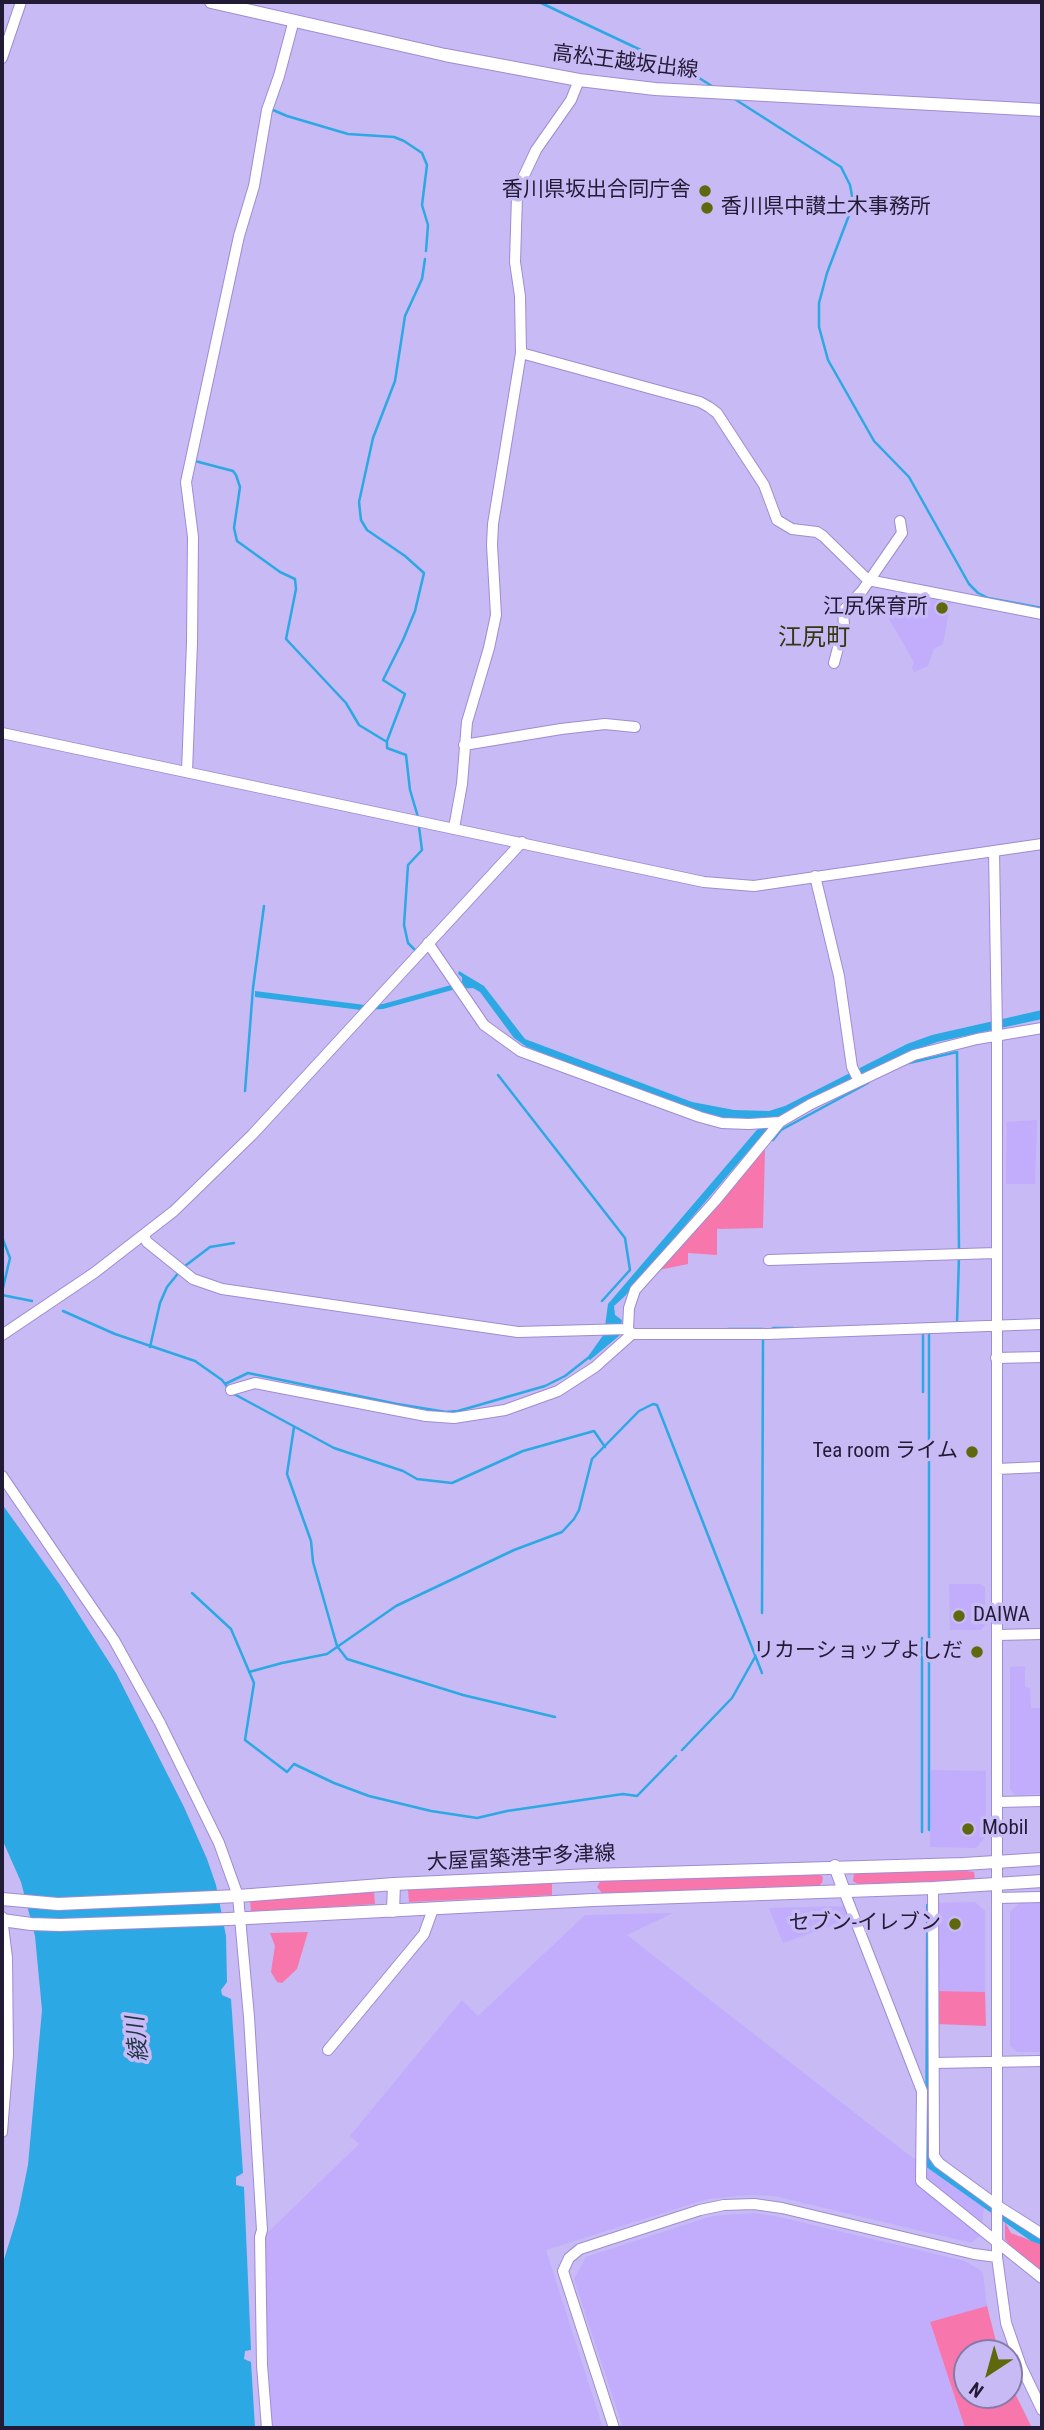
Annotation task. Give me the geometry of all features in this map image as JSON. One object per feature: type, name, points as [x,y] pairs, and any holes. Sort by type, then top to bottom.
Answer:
[{"type":"main road","name":"高松王越坂出線","points":[[211,2],[445,55],[579,80],[727,94],[1042,110]]},
{"type":"main road","name":"大屋冨築港宇多津線","points":[[7,1900],[58,1904],[238,1896],[394,1884],[1042,1859]]},
{"type":"main road","points":[[835,1866],[844,1891]]},
{"type":"main road","points":[[592,1875],[593,1900]]},
{"type":"main road","points":[[2,1919],[17,1923],[60,1925],[234,1919],[593,1900],[933,1888],[997,1891],[1042,1881]]},
{"type":"main road","points":[[393,1911],[394,1884]]},
{"type":"street","points":[[2,58],[21,2]]},
{"type":"street","points":[[187,771],[193,537],[186,482],[239,236],[254,186],[267,110],[294,20]]},
{"type":"street","points":[[454,828],[462,784],[468,716],[495,627],[493,524],[521,353],[520,296],[515,262],[517,196],[536,150],[571,100],[579,80]]},
{"type":"street","points":[[521,353],[700,402],[709,407],[717,413],[764,485],[777,520],[792,529],[817,532],[824,536],[868,580],[1042,614]]},
{"type":"street","points":[[834,663],[844,625],[843,611],[862,591],[902,533],[900,521]]},
{"type":"street","points":[[464,746],[605,724],[635,727]]},
{"type":"street","points":[[2,733],[704,881],[754,886],[1042,844]]},
{"type":"street","points":[[2,1335],[144,1236],[174,1211],[252,1135],[522,842]]},
{"type":"street","points":[[994,851],[997,1034],[997,2257],[1006,2323],[1021,2366],[1042,2410]]},
{"type":"street","points":[[815,876],[839,976],[852,1067],[858,1080]]},
{"type":"street","points":[[428,943],[484,1025],[520,1051],[700,1118],[722,1123],[778,1122],[858,1080],[914,1055],[997,1034],[1042,1028]]},
{"type":"street","points":[[231,1390],[255,1383],[426,1416],[454,1418],[505,1410],[558,1391],[595,1367],[628,1330],[631,1299],[635,1290],[715,1201],[778,1122]]},
{"type":"street","points":[[144,1236],[147,1242],[193,1279],[222,1289],[518,1332],[604,1329],[768,1334],[1042,1324]]},
{"type":"street","points":[[769,1259],[996,1253]]},
{"type":"street","points":[[996,1357],[1042,1357]]},
{"type":"street","points":[[996,1469],[1042,1467]]},
{"type":"street","points":[[2,1476],[114,1640],[160,1723],[219,1843],[238,1896],[234,1919],[249,2017],[261,2217],[262,2352],[267,2428]]},
{"type":"street","points":[[997,1635],[1042,1633]]},
{"type":"street","points":[[998,1802],[1042,1801]]},
{"type":"street","points":[[933,1888],[936,2160],[998,2206],[1042,2234]]},
{"type":"street","points":[[844,1891],[922,2091],[921,2181],[1042,2278]]},
{"type":"street","points":[[997,1891],[1042,1897]]},
{"type":"street","points":[[328,2050],[424,1934],[433,1909]]},
{"type":"street","points":[[2,1919],[7,1958],[9,2055],[2,2132]]},
{"type":"street","points":[[934,2063],[1042,2061]]},
{"type":"street","points":[[614,2428],[563,2271],[564,2264],[580,2249],[700,2210],[724,2205],[754,2204],[997,2257]]},
{"type":"shaded area","points":[[900,590],[951,601],[943,644],[934,649],[928,666],[914,672],[914,662],[883,609]]},
{"type":"shaded area","points":[[1037,1120],[1035,1184],[1006,1184],[1007,1122]]},
{"type":"shaded area","points":[[762,1149],[765,1150],[763,1228],[717,1229],[717,1255],[688,1253],[688,1264],[659,1270]]},
{"type":"shaded area","points":[[949,1584],[980,1584],[985,1587],[985,1625],[981,1630],[950,1630]]},
{"type":"shaded area","points":[[1025,1666],[1025,1687],[1030,1688],[1031,1708],[1042,1708],[1042,1794],[1015,1795],[1010,1789],[1010,1667]]},
{"type":"shaded area","points":[[931,1770],[986,1771],[986,1836],[976,1848],[930,1847]]},
{"type":"shaded area","points":[[857,1872],[974,1872],[975,1880],[858,1884],[853,1881]]},
{"type":"shaded area","points":[[818,1873],[823,1877],[818,1886],[602,1893],[597,1887],[601,1880]]},
{"type":"shaded area","points":[[552,1883],[552,1895],[409,1902],[408,1890]]},
{"type":"shaded area","points":[[374,1891],[375,1904],[251,1912],[250,1899]]},
{"type":"shaded area","points":[[1042,1900],[1042,2052],[1017,2052],[1010,2046],[1010,1912],[1021,1901]]},
{"type":"shaded area","points":[[975,1902],[985,1911],[985,1992],[937,1991],[937,1903]]},
{"type":"shaded area","points":[[846,1906],[850,1916],[848,1920],[783,1943],[769,1908]]},
{"type":"shaded area","points":[[673,1913],[627,1935],[905,2152],[984,2208],[981,2234],[972,2243],[774,2196],[708,2199],[546,2250],[603,2428],[272,2428],[262,2238],[359,2144],[350,2136],[462,2000],[478,2016],[585,1915]]},
{"type":"shaded area","points":[[308,1932],[297,1969],[282,1983],[277,1982],[271,1972],[275,1946],[270,1933]]},
{"type":"shaded area","points":[[937,1991],[985,1992],[986,2026],[937,2024]]},
{"type":"shaded area","points":[[754,2213],[775,2216],[965,2261],[980,2270],[983,2274],[987,2306],[930,2323],[953,2392],[953,2409],[959,2409],[965,2428],[623,2428],[574,2279],[586,2257],[712,2216]]},
{"type":"shaded area","points":[[1005,2222],[1011,2233],[1042,2245],[1042,2271],[1010,2246],[1005,2239]]},
{"type":"shaded area","points":[[987,2306],[995,2339],[953,2339],[953,2392],[930,2322]]},
{"type":"shaded area","points":[[959,2409],[1023,2409],[1032,2428],[965,2428]]},
{"type":"water","points":[[459,971],[484,986],[525,1039],[692,1102],[734,1110],[769,1111],[785,1106],[907,1044],[932,1035],[1042,1010],[1042,1019],[937,1042],[908,1052],[782,1115],[614,1306],[615,1315],[622,1320],[619,1336],[590,1360],[587,1358],[604,1334],[608,1304],[767,1118],[725,1118],[690,1110],[527,1047],[514,1038],[480,992],[473,988],[456,989],[383,1009],[361,1010],[255,997],[255,991],[365,1005],[383,1004],[462,982]]},
{"type":"water","name":"綾川","points":[[2,1504],[60,1585],[116,1673],[184,1807],[216,1885],[226,1936],[227,1982],[221,1990],[222,1995],[231,1999],[243,2173],[236,2177],[236,2185],[244,2187],[251,2350],[245,2351],[244,2359],[251,2362],[255,2428],[2,2428],[2,2266],[18,2214],[28,2165],[42,2010],[35,1936],[21,1882],[2,1839]]},
{"type":"water","points":[[926,1904],[930,1904],[930,2159],[933,2165],[1042,2239],[1042,2245],[1031,2241],[925,2166]]},
{"type":"waterway","points":[[539,2],[696,76],[715,88]]},
{"type":"waterway","points":[[733,98],[841,167],[850,185],[853,201],[827,273],[819,303],[819,327],[828,360],[874,441],[909,477],[969,584],[978,593],[988,598],[1042,608]]},
{"type":"waterway","points":[[273,110],[348,134],[394,137],[422,153],[427,165],[422,205],[428,225],[426,251]]},
{"type":"waterway","points":[[387,741],[405,694],[383,680],[415,611],[424,573],[405,556],[367,530],[361,520],[359,502],[373,438],[395,381],[405,316],[422,279],[425,259]]},
{"type":"waterway","points":[[195,461],[233,471],[236,475],[240,487],[234,528],[237,541],[280,572],[295,579],[296,589],[286,639],[346,703],[359,725],[387,742],[387,748],[406,755],[410,790],[418,817]]},
{"type":"waterway","points":[[415,950],[408,943],[404,925],[408,865],[422,850],[419,827]]},
{"type":"waterway","points":[[245,1091],[253,988],[264,906]]},
{"type":"waterway","points":[[909,1063],[957,1052],[959,1251]]},
{"type":"waterway","points":[[498,1075],[625,1238],[630,1270],[602,1301]]},
{"type":"waterway","points":[[773,1140],[781,1130],[868,1083]]},
{"type":"waterway","points":[[2,1210],[2,1230]]},
{"type":"waterway","points":[[2,1237],[10,1258],[2,1292]]},
{"type":"waterway","points":[[185,1266],[210,1247],[234,1243]]},
{"type":"waterway","points":[[957,1323],[959,1257]]},
{"type":"waterway","points":[[150,1347],[160,1303],[167,1287],[180,1271]]},
{"type":"waterway","points":[[2,1295],[32,1301]]},
{"type":"waterway","points":[[63,1311],[115,1334],[195,1361],[222,1380],[229,1389]]},
{"type":"waterway","points":[[773,1328],[793,1328]]},
{"type":"waterway","points":[[728,1329],[763,1329]]},
{"type":"waterway","points":[[923,1333],[923,1392]]},
{"type":"waterway","points":[[929,1335],[929,1830]]},
{"type":"waterway","points":[[762,1613],[763,1339]]},
{"type":"waterway","points":[[225,1384],[248,1373],[446,1412],[545,1386],[565,1376],[588,1358]]},
{"type":"waterway","points":[[234,1394],[334,1448],[403,1471],[417,1479],[452,1483],[523,1451],[594,1431],[605,1447]]},
{"type":"waterway","points":[[249,1672],[327,1654],[396,1606],[514,1550],[562,1532],[579,1510],[592,1459],[639,1411],[653,1404],[657,1405],[762,1673]]},
{"type":"waterway","points":[[294,1427],[287,1474],[311,1541],[313,1562],[337,1646],[347,1659],[463,1695],[555,1717]]},
{"type":"waterway","points":[[192,1593],[231,1629],[254,1683],[245,1740],[287,1772],[294,1764],[369,1796],[431,1811],[477,1818],[623,1794],[637,1796],[676,1756]]},
{"type":"waterway","points":[[922,1638],[922,1832]]},
{"type":"waterway","points":[[682,1750],[732,1698],[755,1657]]},
{"type":"place","name":"香川県坂出合同庁舎","points":[[705,191]]},
{"type":"place","name":"香川県中讃土木事務所","points":[[707,208]]},
{"type":"place","name":"江尻保育所","points":[[942,608]]},
{"type":"place","name":"Tea room ライム","points":[[972,1452]]},
{"type":"place","name":"DAIWA","points":[[959,1616]]},
{"type":"place","name":"リカーショップよしだ","points":[[977,1652]]},
{"type":"place","name":"Mobil","points":[[968,1829]]},
{"type":"place","name":"セブン-イレブン","points":[[955,1924]]},
{"type":"district","name":"江尻町","points":[[814,639]]}]
